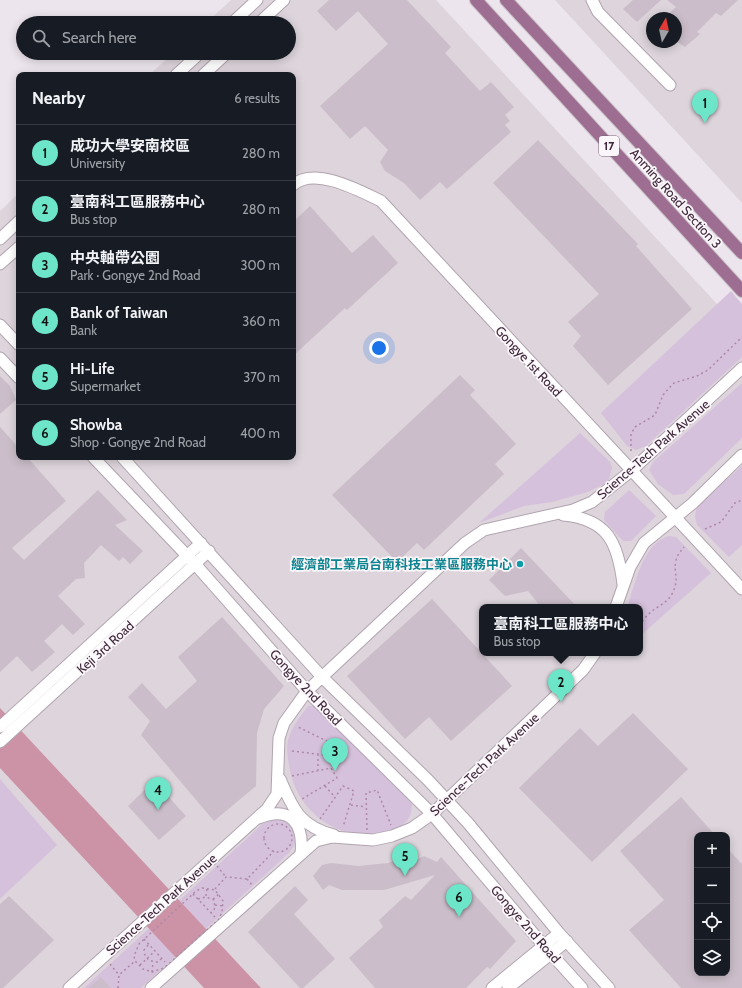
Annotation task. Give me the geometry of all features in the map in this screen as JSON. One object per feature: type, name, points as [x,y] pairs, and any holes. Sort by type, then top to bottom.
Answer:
[{"type":"main road","name":"Anming Road Section 3","points":[[476,0],[742,292]]},
{"type":"main road","name":"Anming Road Section 3","points":[[506,0],[742,253]]},
{"type":"street","points":[[240,16],[257,0]]},
{"type":"street","points":[[267,16],[284,0]]},
{"type":"street","points":[[592,0],[598,12],[670,85]]},
{"type":"street","points":[[179,72],[192,60]]},
{"type":"street","points":[[206,72],[219,60]]},
{"type":"street","name":"Gongye 1st Road","points":[[296,182],[314,178],[345,183],[381,201],[631,471],[676,516],[742,589]]},
{"type":"street","points":[[0,239],[16,224]]},
{"type":"street","points":[[0,264],[16,250]]},
{"type":"street","points":[[0,325],[16,342]]},
{"type":"street","points":[[0,358],[16,375]]},
{"type":"street","name":"Science-Tech Park Avenue","points":[[69,988],[253,820],[267,810],[277,794],[279,777],[279,738],[284,723],[308,691],[465,543],[484,530],[573,510],[592,502],[631,471],[742,368]]},
{"type":"street","name":"Science-Tech Park Avenue","points":[[617,604],[634,560],[644,543],[693,503],[742,455]]},
{"type":"street","name":"Gongye 2nd Road","points":[[96,460],[195,564],[308,691],[432,814],[547,950],[582,988]]},
{"type":"street","name":"Gongye 2nd Road","points":[[125,460],[323,678],[425,776],[468,823],[563,937],[609,988]]},
{"type":"street","name":"Science-Tech Park Avenue","points":[[555,514],[584,518],[602,528],[610,539],[621,563],[624,586]]},
{"type":"street","name":"Keji 3rd Road","points":[[0,727],[187,556],[205,547]]},
{"type":"street","name":"Keji 3rd Road","points":[[0,742],[195,564],[205,547]]},
{"type":"street","name":"Science-Tech Park Avenue","points":[[151,988],[316,841],[332,837],[353,840],[373,840],[392,836],[412,828],[432,814],[583,670],[593,656]]},
{"type":"street","name":"Science-Tech Park Avenue","points":[[279,777],[293,806],[306,824],[318,831],[353,840]]},
{"type":"street","name":"Science-Tech Park Avenue","points":[[253,820],[268,814],[279,813],[290,816],[297,824],[301,833],[301,854]]},
{"type":"street","points":[[492,988],[547,950],[563,937]]},
{"type":"street","points":[[508,988],[547,950]]},
{"type":"path","points":[[631,451],[631,434],[635,427],[655,416],[663,395],[669,388],[674,383],[697,376],[708,370],[742,337]]},
{"type":"path","points":[[705,529],[720,522],[735,502],[742,500]]},
{"type":"path","points":[[643,622],[650,611],[666,602],[672,596],[677,578],[676,560],[684,547]]},
{"type":"path","points":[[292,751],[332,756],[335,745],[298,727]]},
{"type":"path","points":[[318,754],[318,770]]},
{"type":"path","points":[[292,776],[331,768],[337,778],[302,799]]},
{"type":"path","points":[[324,786],[335,797]]},
{"type":"path","points":[[320,818],[343,786],[354,791],[342,829]]},
{"type":"path","points":[[367,832],[366,793],[377,790],[392,827]]},
{"type":"path","points":[[350,805],[366,807]]},
{"type":"path","points":[[281,824],[286,826],[292,832],[292,842],[287,849],[279,852],[274,851],[270,849],[264,841],[265,832],[272,825],[281,824]]},
{"type":"path","points":[[211,859],[226,877],[247,879],[274,851]]},
{"type":"path","points":[[215,890],[226,877]]},
{"type":"path","points":[[118,988],[119,975],[135,961],[136,950],[144,939],[193,894],[202,888],[215,890],[219,894],[224,906],[218,920],[167,965],[158,971],[152,972],[143,969],[135,961]]},
{"type":"path","points":[[206,897],[207,888]]},
{"type":"path","points":[[193,894],[218,920]]},
{"type":"path","points":[[213,899],[219,894]]},
{"type":"path","points":[[198,899],[206,897],[213,899]]},
{"type":"path","points":[[211,913],[215,905],[213,899]]},
{"type":"path","points":[[215,905],[224,906]]},
{"type":"path","points":[[144,939],[167,965]]},
{"type":"path","points":[[148,945],[144,950],[144,954],[147,958],[153,962],[158,962],[161,959]]},
{"type":"path","points":[[140,965],[155,951]]},
{"type":"path","points":[[103,957],[119,975]]},
{"type":"path","points":[[152,972],[153,962]]},
{"type":"shaded area","points":[[231,0],[436,0],[742,331],[742,988],[0,988],[0,211],[16,196],[16,460],[296,460],[296,72],[152,72],[165,60],[296,60],[296,16],[214,16]]},
{"type":"shaded area","points":[[555,0],[742,0],[742,203]]},
{"type":"shaded area","points":[[731,291],[742,304],[742,357],[646,446],[636,450],[627,446],[601,413]]},
{"type":"shaded area","points":[[742,383],[742,438],[684,494],[673,495],[658,484],[649,470],[653,462]]},
{"type":"shaded area","points":[[580,433],[610,462],[612,468],[608,482],[588,492],[552,502],[524,506],[479,523]]},
{"type":"shaded area","points":[[742,466],[742,545],[729,557],[697,525],[695,517],[697,505]]},
{"type":"shaded area","points":[[629,490],[656,516],[631,541],[623,541],[604,520],[605,512]]},
{"type":"shaded area","points":[[669,536],[676,537],[711,573],[643,633],[643,604],[628,604],[637,576],[646,556],[652,547],[660,540]]},
{"type":"shaded area","points":[[316,705],[324,710],[412,804],[412,810],[408,819],[401,826],[391,830],[372,833],[349,833],[328,824],[310,810],[303,801],[293,781],[288,758],[287,743],[296,722],[308,706]]},
{"type":"shaded area","points":[[0,708],[261,988],[204,988],[0,768]]},
{"type":"shaded area","points":[[0,779],[57,845],[0,899]]},
{"type":"shaded area","points":[[279,817],[291,824],[296,832],[296,841],[289,853],[141,988],[84,988],[268,819]]},
{"type":"building","points":[[329,0],[407,0],[451,47],[445,53],[480,91],[491,82],[514,107],[505,115],[510,121],[505,125],[511,132],[447,189],[440,182],[420,200],[404,183],[385,171],[380,162],[388,150],[365,126],[350,139],[320,106],[388,44],[358,11],[336,31],[317,11]]},
{"type":"building","points":[[633,0],[661,0],[646,12],[637,22],[623,9]]},
{"type":"building","points":[[667,0],[738,0],[721,16],[716,13],[697,32],[700,34],[685,47],[682,45],[682,12],[671,12],[676,7]]},
{"type":"building","points":[[538,140],[638,244],[636,246],[692,309],[608,385],[573,346],[581,336],[568,322],[599,294],[493,183]]},
{"type":"building","points":[[310,206],[352,253],[373,235],[398,263],[347,310],[345,308],[296,353],[296,219]]},
{"type":"building","points":[[460,375],[475,390],[470,395],[516,444],[495,464],[504,474],[424,550],[417,543],[397,562],[332,495]]},
{"type":"building","points":[[0,376],[10,386],[16,400],[0,414]]},
{"type":"building","points":[[0,427],[16,445],[16,460],[30,460],[66,501],[12,548],[24,560],[98,490],[127,520],[115,525],[143,551],[130,564],[123,557],[119,561],[101,545],[84,563],[85,578],[76,579],[58,596],[85,624],[73,635],[62,624],[44,641],[55,652],[32,672],[17,656],[0,672]]},
{"type":"building","name":"經濟部工業局台南科技工業區服務中心","points":[[521,548],[574,604],[539,604],[528,591],[505,596],[489,580]]},
{"type":"building","points":[[432,599],[479,650],[479,656],[484,656],[512,686],[451,741],[429,717],[405,739],[347,676]]},
{"type":"building","points":[[222,617],[284,686],[264,709],[257,733],[256,786],[214,821],[141,735],[150,721],[128,697],[142,683],[166,709],[197,681],[178,657]]},
{"type":"building","points":[[633,713],[688,769],[592,862],[519,788],[580,728],[598,746]]},
{"type":"building","points":[[154,781],[186,816],[159,840],[128,806]]},
{"type":"building","points":[[681,797],[712,832],[694,832],[694,976],[730,976],[730,851],[742,864],[742,988],[681,988],[629,930],[664,900],[620,851]]},
{"type":"building","points":[[409,856],[414,861],[424,856],[437,862],[441,857],[516,941],[490,969],[487,967],[466,988],[375,988],[349,958],[383,927],[379,920],[405,896],[411,900],[435,875],[384,890],[342,890],[329,885],[323,890],[313,876],[322,865],[331,863],[359,866],[388,863]]},
{"type":"building","points":[[295,886],[308,900],[294,914],[335,959],[303,988],[300,988],[248,932]]},
{"type":"building","points":[[9,896],[54,940],[3,988],[0,988],[0,904]]},
{"type":"building","points":[[101,977],[111,988],[88,988]]},
{"type":"place","name":"成功大學安南校區","points":[[705,123]]},
{"type":"place","name":"經濟部工業局台南科技工業區服務中心","points":[[520,564]]},
{"type":"place","name":"臺南科工區服務中心","points":[[561,702]]},
{"type":"place","name":"中央軸帶公園","points":[[335,771]]},
{"type":"place","name":"Bank of Taiwan","points":[[158,810]]},
{"type":"place","name":"Hi-Life","points":[[405,876]]},
{"type":"place","name":"Showba","points":[[459,917]]}]
